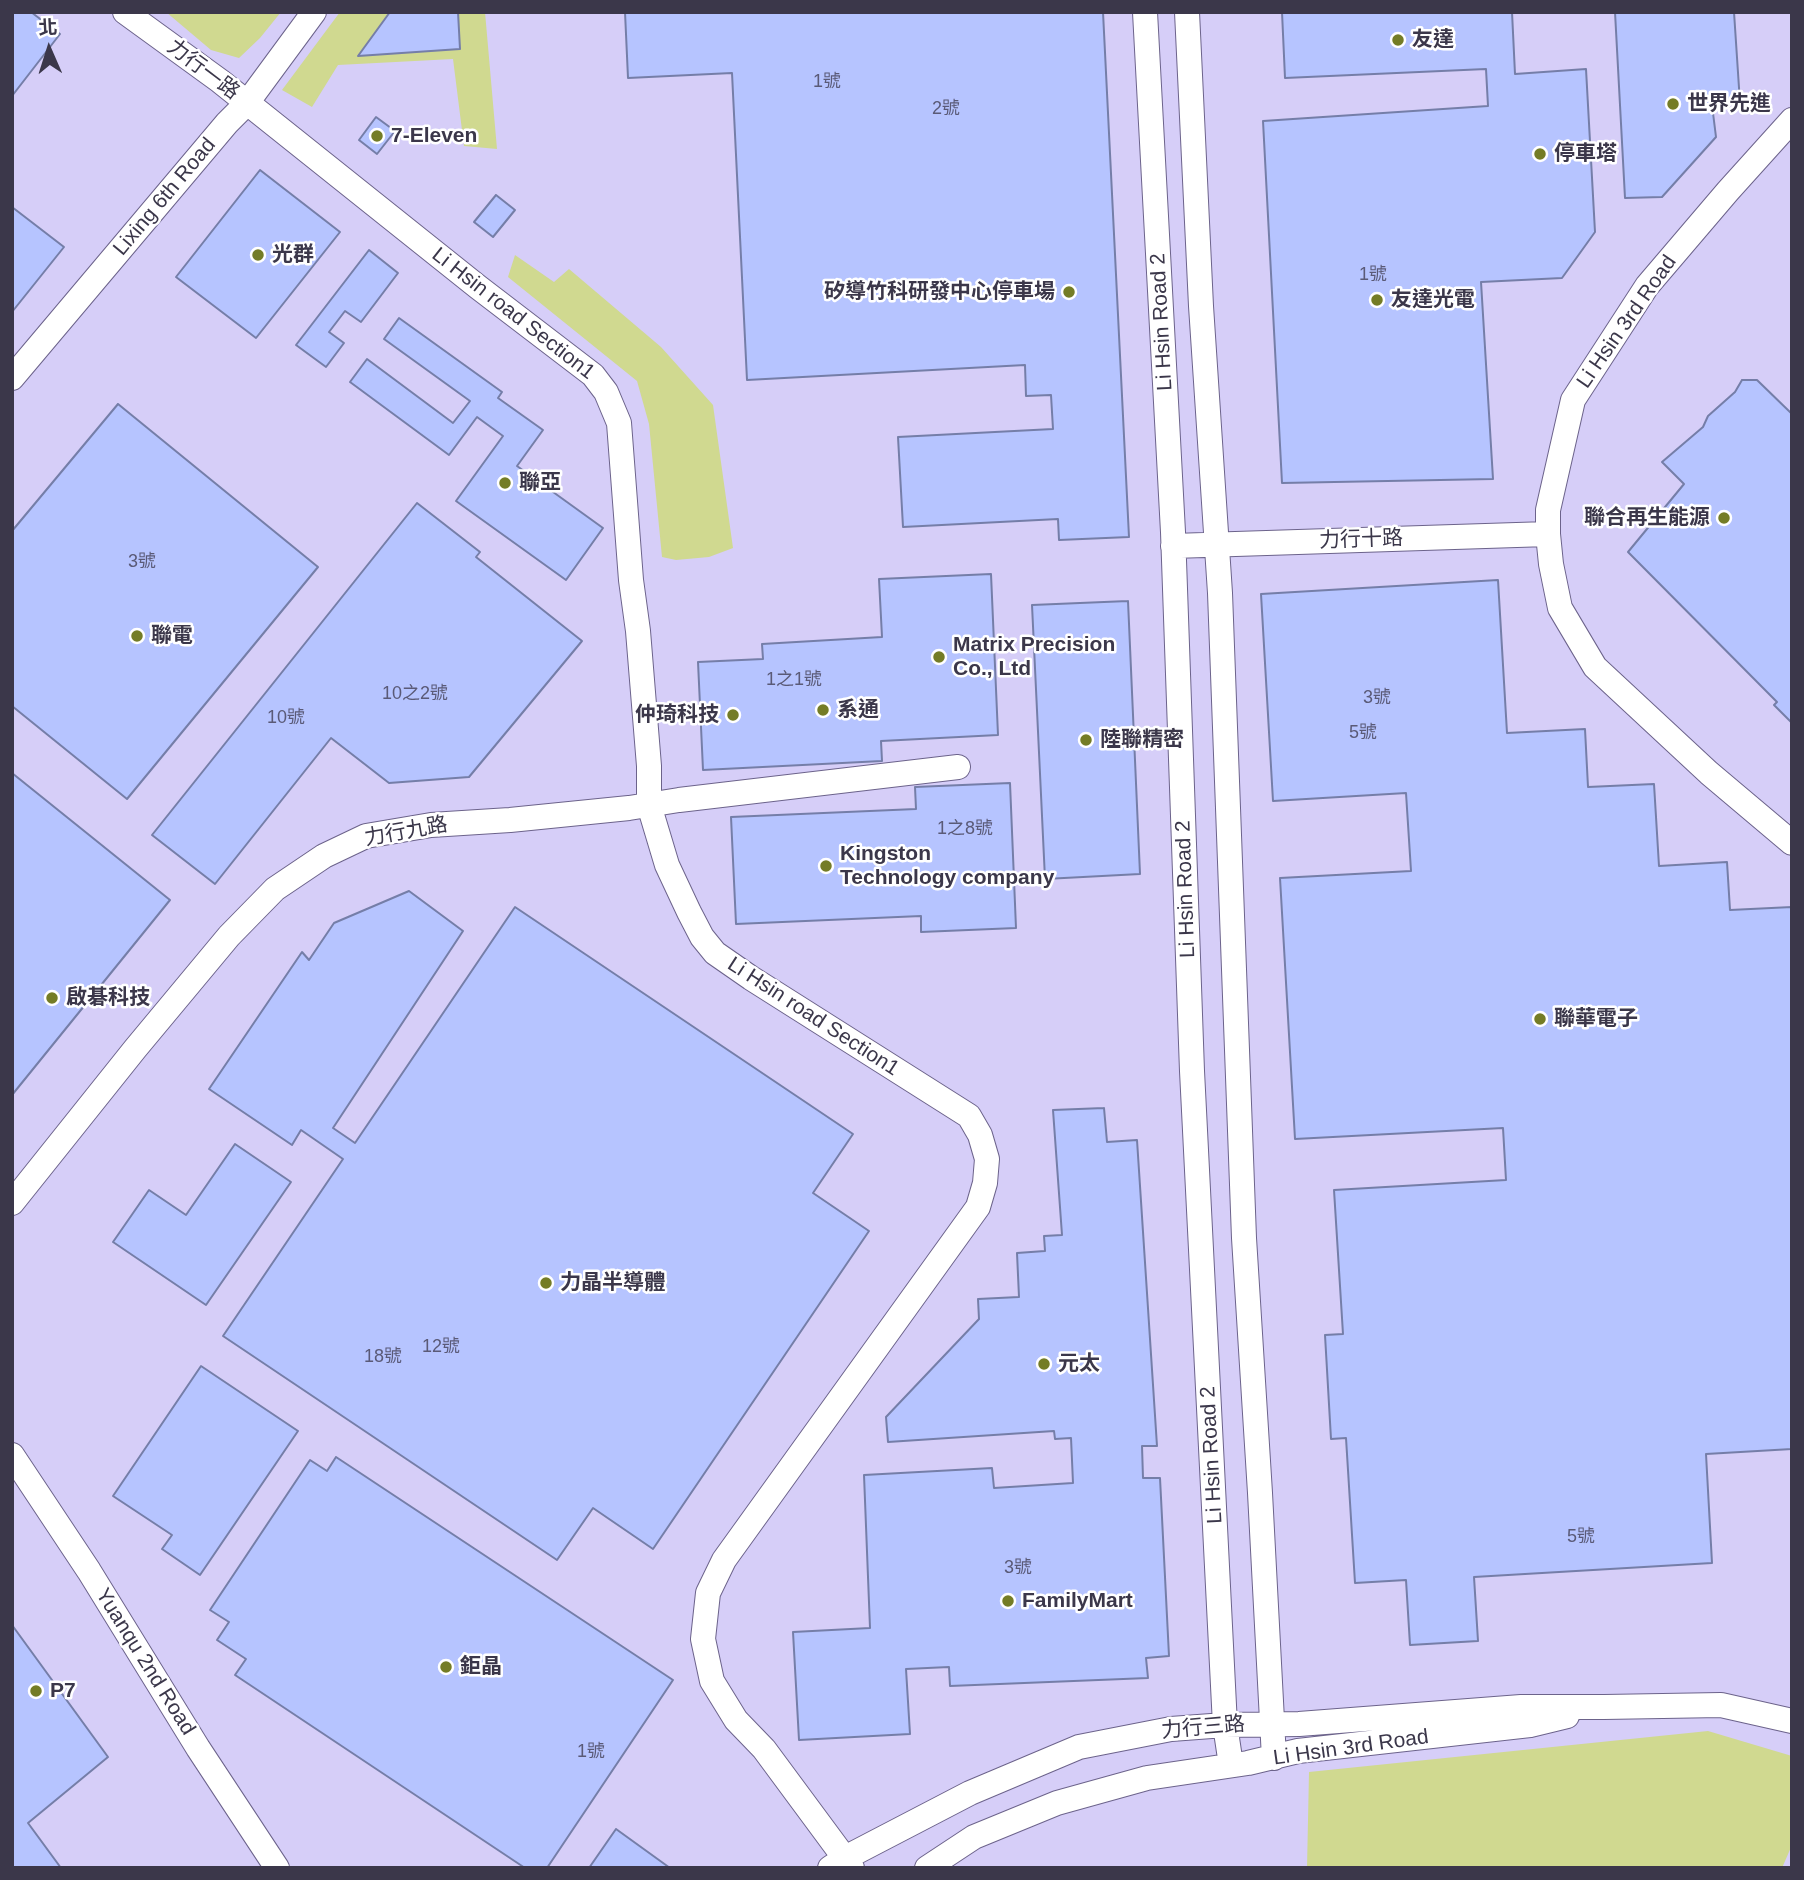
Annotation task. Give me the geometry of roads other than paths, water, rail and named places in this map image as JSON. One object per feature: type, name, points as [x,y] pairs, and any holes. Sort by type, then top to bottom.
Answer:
[{"type":"street","name":"力行一路","points":[[125,12],[247,103]]},
{"type":"street","name":"Lixing 6th Road","points":[[12,379],[227,123],[247,103],[314,12]]},
{"type":"street","name":"Li Hsin Road 2","points":[[1145,12],[1173,545],[1192,1071],[1225,1725],[1231,1765]]},
{"type":"street","name":"Li Hsin Road 2","points":[[1188,12],[1201,306],[1217,545],[1244,1238],[1274,1758]]},
{"type":"street","name":"Li Hsin road Section1","points":[[247,103],[593,375],[606,392],[619,424],[649,766],[649,805],[667,865],[702,937],[715,953],[751,978],[969,1116],[980,1135],[987,1159],[985,1183],[978,1207],[724,1560],[708,1593],[703,1639],[712,1681],[736,1720],[764,1749],[842,1865]]},
{"type":"street","name":"Li Hsin 3rd Road","points":[[1792,120],[1647,286],[1573,400],[1548,510],[1551,564],[1559,608],[1595,667],[1709,773],[1792,843]]},
{"type":"street","name":"力行十路","points":[[1173,545],[1548,534]]},
{"type":"street","name":"力行九路","points":[[12,1203],[229,936],[275,889],[324,856],[366,836],[431,825],[510,820],[649,805],[958,767]]},
{"type":"street","name":"Yuanqu 2nd Road","points":[[12,1455],[89,1571],[198,1748],[277,1868]]},
{"type":"street","name":"Li Hsin 3rd Road","points":[[927,1868],[974,1837],[1057,1803],[1147,1778],[1274,1758],[1298,1751],[1530,1725],[1604,1707],[1721,1704],[1792,1721]]},
{"type":"street","name":"力行三路","points":[[842,1865],[970,1793],[1079,1747],[1171,1729],[1299,1724],[1521,1707],[1604,1707]]},
{"type":"place","name":"友達","points":[[1398,40]]},
{"type":"place","name":"世界先進","points":[[1673,104]]},
{"type":"place","name":"7-Eleven","points":[[377,136]]},
{"type":"place","name":"停車塔","points":[[1540,154]]},
{"type":"place","name":"光群","points":[[258,255]]},
{"type":"place","name":"矽導竹科研發中心停車場","points":[[1069,292]]},
{"type":"place","name":"友達光電","points":[[1377,300]]},
{"type":"place","name":"聯亞","points":[[505,483]]},
{"type":"place","name":"聯合再生能源","points":[[1724,518]]},
{"type":"place","name":"聯電","points":[[137,636]]},
{"type":"place","name":"Matrix Precision Co., Ltd","points":[[939,657]]},
{"type":"place","name":"系通","points":[[823,710]]},
{"type":"place","name":"仲琦科技","points":[[733,715]]},
{"type":"place","name":"陸聯精密","points":[[1086,740]]},
{"type":"place","name":"Kingston Technology company","points":[[826,866]]},
{"type":"place","name":"啟碁科技","points":[[52,998]]},
{"type":"place","name":"聯華電子","points":[[1540,1019]]},
{"type":"place","name":"力晶半導體","points":[[546,1283]]},
{"type":"place","name":"元太","points":[[1044,1364]]},
{"type":"place","name":"FamilyMart","points":[[1008,1601]]},
{"type":"place","name":"鉅晶","points":[[446,1667]]},
{"type":"place","name":"P7","points":[[36,1691]]}]
